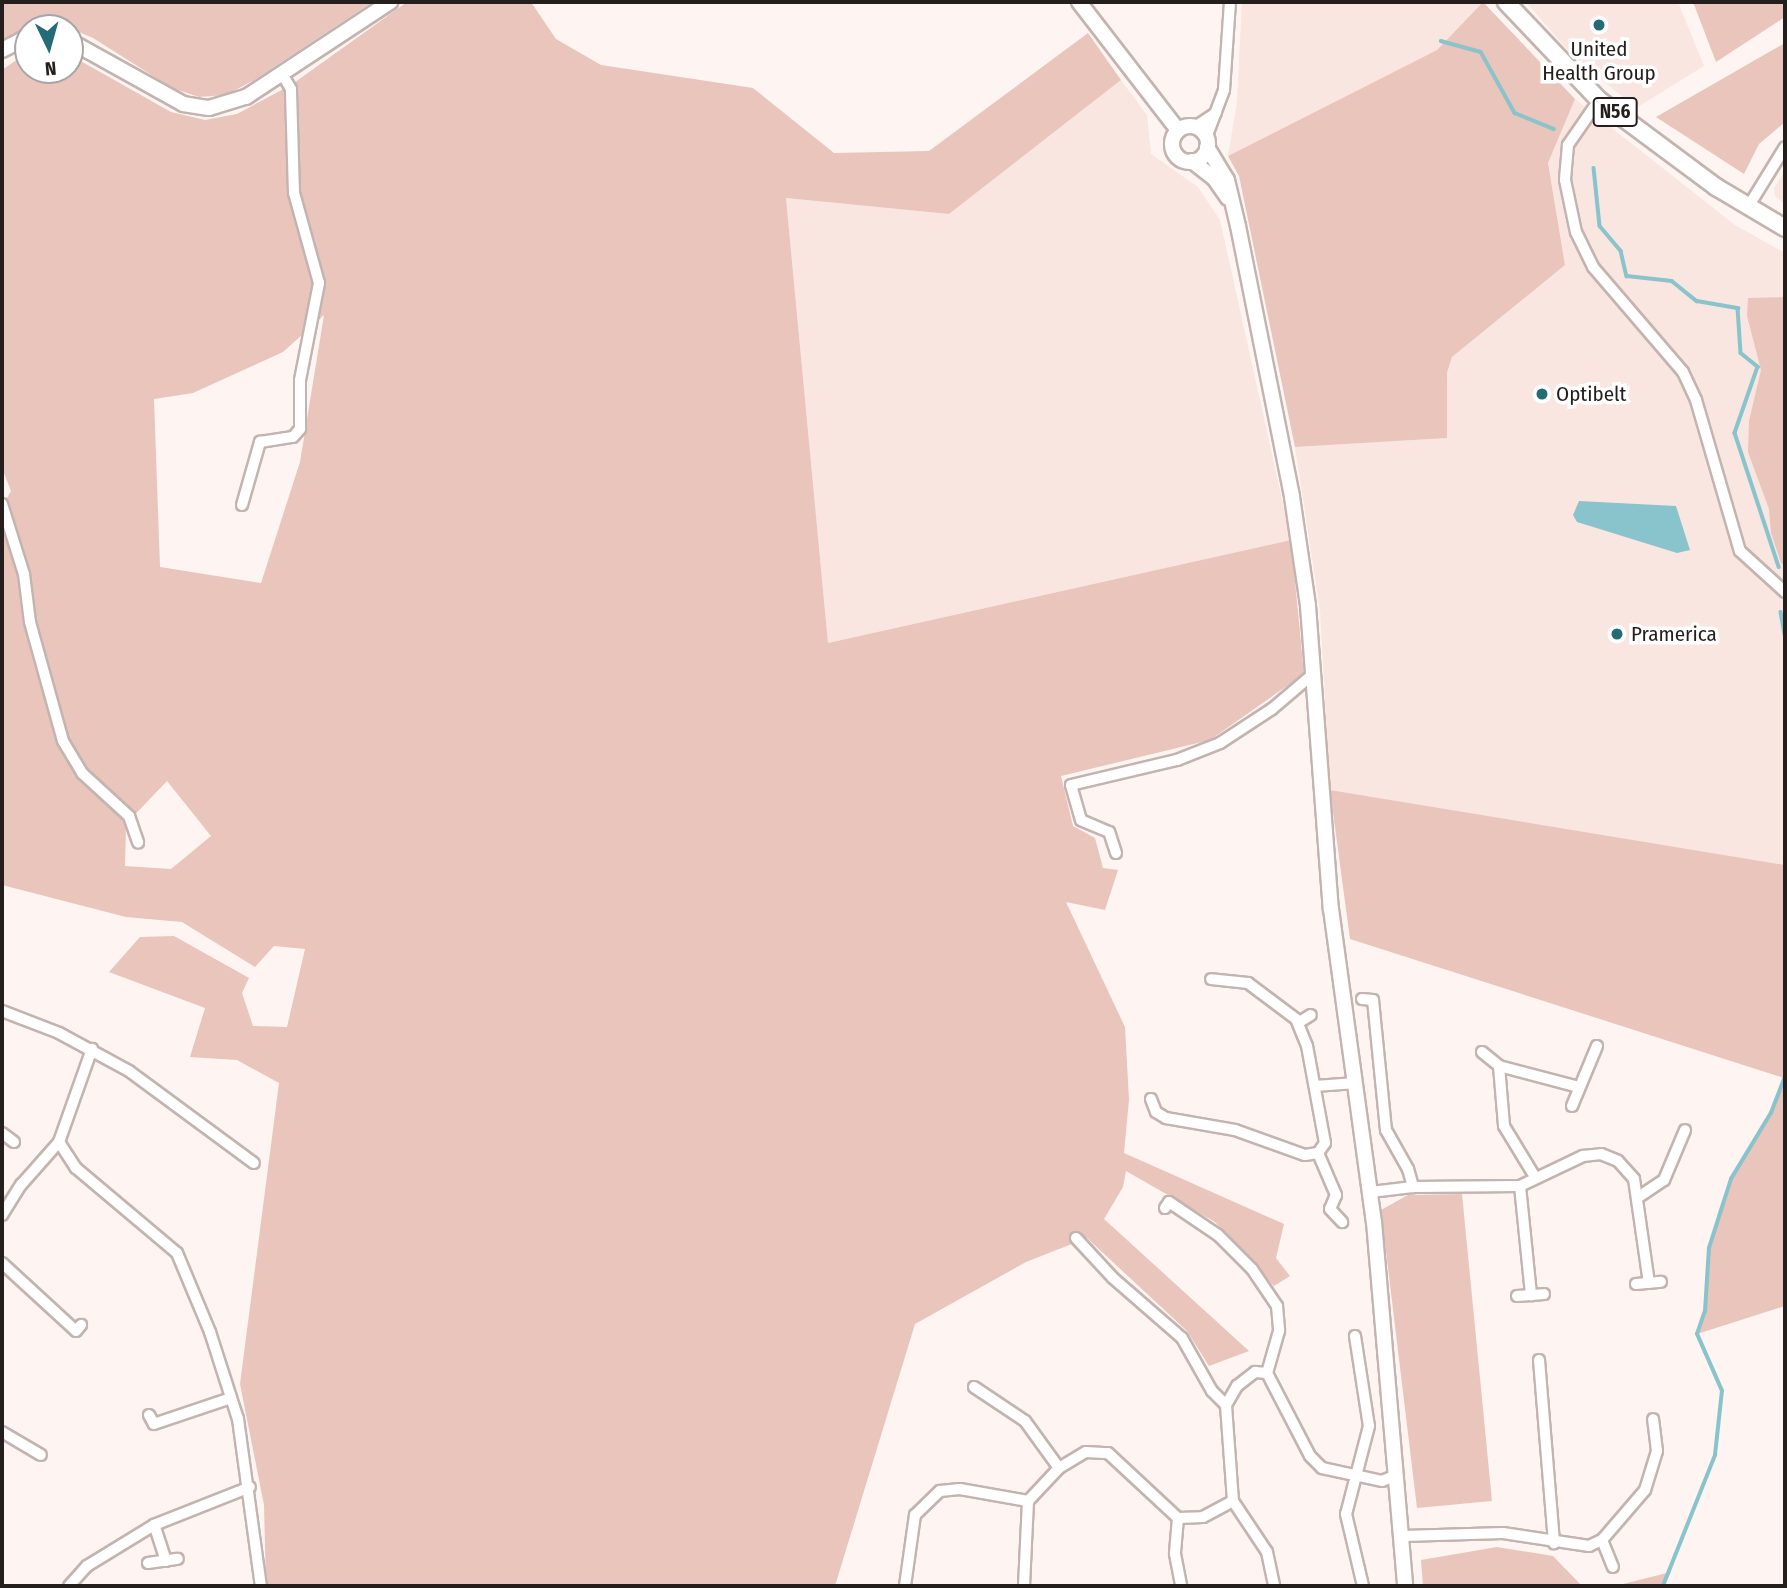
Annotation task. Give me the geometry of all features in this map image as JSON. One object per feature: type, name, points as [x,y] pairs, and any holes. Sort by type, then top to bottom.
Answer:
[{"type":"main road","name":"N56","points":[[1506,2],[1599,100],[1668,154],[1785,228]]},
{"type":"street","points":[[84,49],[183,104],[228,105],[282,74],[390,2]]},
{"type":"street","points":[[1079,2],[1178,130]]},
{"type":"street","points":[[1192,161],[1207,143],[1224,90],[1230,2]]},
{"type":"street","points":[[242,505],[260,442],[293,438],[300,429],[300,380],[319,283],[294,194],[291,89],[282,74]]},
{"type":"street","points":[[1599,100],[1568,145],[1564,180],[1576,232],[1592,267],[1683,372],[1696,400],[1740,551],[1760,574],[1785,592]]},
{"type":"street","points":[[1178,130],[1195,127],[1216,112]]},
{"type":"street","points":[[1195,127],[1227,180],[1233,205],[1292,496],[1308,606],[1331,908],[1371,1192],[1404,1536],[1405,1586]]},
{"type":"street","points":[[1178,130],[1173,151],[1181,159],[1192,161],[1214,178],[1233,205]]},
{"type":"street","points":[[1748,207],[1785,147]]},
{"type":"street","points":[[2,504],[24,574],[30,622],[63,741],[82,773],[129,816],[138,842]]},
{"type":"street","points":[[1116,853],[1109,832],[1081,820],[1071,785],[1177,760],[1220,743],[1272,709],[1312,675]]},
{"type":"street","points":[[1151,1099],[1156,1112],[1166,1118],[1235,1130],[1305,1155],[1318,1153],[1325,1143],[1315,1086],[1298,1023],[1279,1002],[1248,983],[1212,979]]},
{"type":"street","points":[[1362,999],[1373,1000],[1386,1130],[1408,1169],[1413,1187]]},
{"type":"street","points":[[2,1010],[92,1049],[129,1071],[254,1163]]},
{"type":"street","points":[[1298,1023],[1311,1015]]},
{"type":"street","points":[[1572,1106],[1597,1046]]},
{"type":"street","points":[[2,1214],[21,1185],[60,1142],[92,1049]]},
{"type":"street","points":[[1482,1052],[1499,1066],[1580,1087]]},
{"type":"street","points":[[1499,1066],[1504,1126],[1535,1177]]},
{"type":"street","points":[[1315,1086],[1356,1083]]},
{"type":"street","points":[[1640,1196],[1664,1180],[1685,1130]]},
{"type":"street","points":[[2,1133],[14,1142]]},
{"type":"street","points":[[60,1142],[76,1168],[177,1253],[210,1332],[231,1398],[250,1487],[261,1586]]},
{"type":"street","points":[[1318,1153],[1336,1195],[1330,1209],[1342,1222]]},
{"type":"street","points":[[1371,1192],[1413,1187],[1520,1186],[1583,1156],[1601,1154],[1618,1161],[1634,1179],[1640,1196],[1649,1283]]},
{"type":"street","points":[[1520,1186],[1531,1295]]},
{"type":"street","points":[[1165,1209],[1169,1202],[1218,1235],[1252,1269],[1277,1306],[1279,1331],[1268,1373],[1310,1456],[1336,1474],[1357,1474],[1382,1481],[1397,1475]]},
{"type":"street","points":[[1076,1238],[1113,1278],[1182,1338],[1212,1391],[1226,1405]]},
{"type":"street","points":[[2,1263],[76,1331],[81,1325]]},
{"type":"street","points":[[1636,1284],[1661,1282]]},
{"type":"street","points":[[1517,1296],[1544,1294]]},
{"type":"street","points":[[1355,1336],[1369,1426],[1346,1514],[1363,1586]]},
{"type":"street","points":[[1539,1360],[1554,1543]]},
{"type":"street","points":[[1268,1373],[1255,1372],[1237,1386],[1226,1405],[1233,1501],[1267,1552],[1274,1586]]},
{"type":"street","points":[[974,1387],[1025,1421],[1059,1468]]},
{"type":"street","points":[[149,1415],[154,1424],[231,1398]]},
{"type":"street","points":[[1404,1536],[1503,1533],[1554,1543],[1589,1546],[1602,1540],[1645,1490],[1657,1451],[1653,1419]]},
{"type":"street","points":[[2,1432],[41,1455]]},
{"type":"street","points":[[1024,1586],[1028,1501],[1059,1468],[1086,1452],[1108,1453],[1178,1518],[1203,1517],[1233,1501]]},
{"type":"street","points":[[69,1586],[88,1566],[154,1525],[250,1487]]},
{"type":"street","points":[[905,1586],[915,1515],[932,1497],[960,1489],[1028,1501]]},
{"type":"street","points":[[1178,1518],[1175,1554],[1181,1586]]},
{"type":"street","points":[[154,1525],[166,1561]]},
{"type":"street","points":[[1602,1540],[1612,1567]]},
{"type":"street","points":[[148,1563],[178,1559]]},
{"type":"shaded area","points":[[2,2],[372,2],[254,80],[226,95],[199,97],[172,88],[84,34],[84,14],[14,14],[14,35],[2,39]]},
{"type":"shaded area","points":[[407,2],[531,2],[556,39],[601,65],[753,88],[834,153],[929,151],[1088,33],[1121,80],[949,214],[786,198],[828,643],[1291,540],[1304,674],[1210,740],[1061,776],[1073,826],[1095,838],[1103,868],[1118,870],[1105,910],[1066,902],[1125,1027],[1129,1100],[1124,1153],[1284,1224],[1276,1258],[1290,1276],[1274,1286],[1215,1222],[1126,1171],[1123,1187],[1104,1219],[1249,1351],[1209,1366],[1187,1331],[1087,1238],[1026,1262],[915,1324],[835,1586],[266,1586],[264,1505],[240,1384],[279,1083],[237,1060],[190,1057],[205,1008],[109,972],[140,937],[174,936],[249,978],[242,993],[253,1026],[287,1027],[305,949],[274,946],[255,967],[182,922],[126,917],[2,885],[2,507],[11,491],[2,468],[2,70],[14,62],[14,84],[84,84],[84,63],[171,112],[205,120],[237,114],[291,85]],"holes":[[[324,315],[300,462],[261,583],[160,567],[154,399],[193,393],[283,352]],[[167,781],[211,836],[171,869],[125,866],[126,824]]]},
{"type":"shaded area","points":[[1242,2],[1483,2],[1437,50],[1228,156],[1237,102]]},
{"type":"shaded area","points":[[1483,2],[1575,99],[1548,163],[1565,265],[1452,357],[1447,373],[1447,438],[1295,447],[1239,176],[1228,156],[1437,50]]},
{"type":"shaded area","points":[[1526,2],[1678,2],[1704,66],[1636,108],[1572,55]]},
{"type":"shaded area","points":[[1693,2],[1785,2],[1785,17],[1716,62]]},
{"type":"shaded area","points":[[1785,43],[1785,122],[1759,144],[1744,174],[1656,117]]},
{"type":"shaded area","points":[[1121,80],[1147,115],[1151,154],[1198,187],[1220,220],[1291,540],[828,643],[786,198],[949,214]]},
{"type":"shaded area","points":[[1575,99],[1735,225],[1785,253],[1785,865],[1330,790],[1320,610],[1295,447],[1447,438],[1447,373],[1452,357],[1565,265],[1548,163]]},
{"type":"shaded area","points":[[1785,171],[1785,204],[1775,196],[1774,188]]},
{"type":"shaded area","points":[[1785,297],[1785,566],[1781,563],[1771,533],[1769,509],[1748,452],[1749,421],[1761,370],[1747,316],[1748,298]]},
{"type":"shaded area","points":[[1330,790],[1785,865],[1785,1306],[1697,1334],[1705,1311],[1709,1248],[1718,1213],[1731,1179],[1771,1113],[1784,1078],[1350,939]]},
{"type":"shaded area","points":[[1462,1194],[1492,1501],[1417,1508],[1381,1210],[1408,1195]]},
{"type":"shaded area","points":[[1497,1547],[1553,1556],[1582,1586],[1423,1586],[1421,1560]]},
{"type":"shaded area","points":[[1671,1572],[1663,1586],[1615,1586]]},
{"type":"water","points":[[1579,501],[1676,506],[1690,550],[1677,553],[1577,522],[1573,515]]},
{"type":"waterway","points":[[1441,41],[1481,52],[1515,113],[1554,129]]},
{"type":"waterway","points":[[1594,168],[1600,226],[1621,251],[1627,276],[1672,281],[1697,301],[1738,308],[1741,353],[1758,367],[1735,433],[1779,567]]},
{"type":"waterway","points":[[1781,612],[1785,635]]},
{"type":"waterway","points":[[1663,1586],[1715,1455],[1722,1391],[1697,1334],[1705,1311],[1709,1248],[1731,1179],[1771,1113],[1785,1076]]},
{"type":"place","name":"United Health Group","points":[[1599,25]]},
{"type":"place","name":"Optibelt","points":[[1542,394]]},
{"type":"place","name":"Pramerica","points":[[1617,634]]}]
